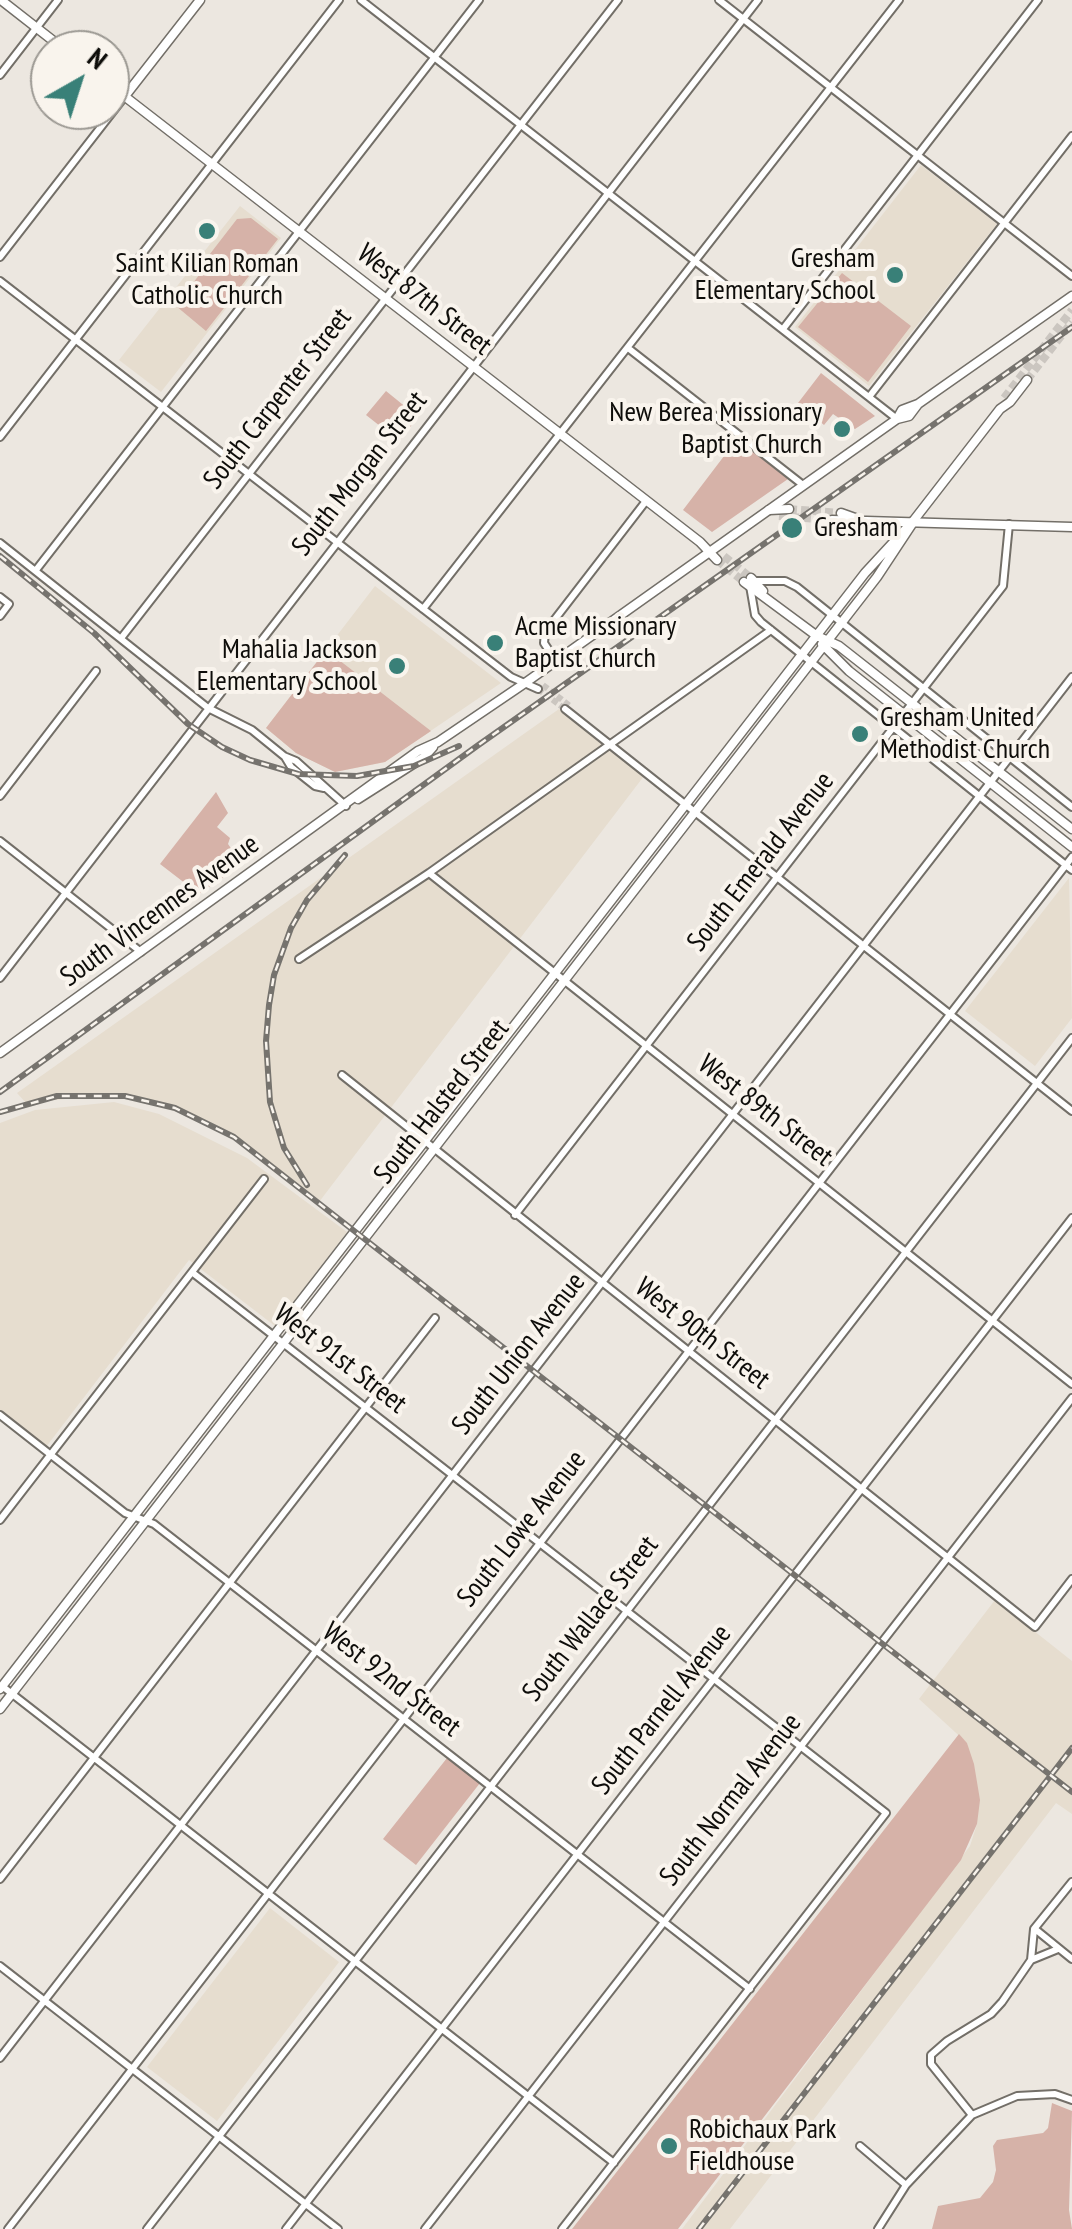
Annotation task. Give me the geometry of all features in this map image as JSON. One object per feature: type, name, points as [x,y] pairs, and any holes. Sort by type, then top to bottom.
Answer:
[{"type":"main road","points":[[1,0],[40,30]]},
{"type":"main road","points":[[130,90],[200,0]]},
{"type":"main road","name":"West 87th Street","points":[[130,100],[721,558]]},
{"type":"main road","name":"South Vincennes Avenue","points":[[0,1052],[897,419],[909,416],[918,404],[1072,296]]},
{"type":"main road","name":"South Halsted Street","points":[[1,1688],[832,616],[1027,380]]},
{"type":"main road","name":"South Halsted Street","points":[[1000,409],[1004,398]]},
{"type":"main road","points":[[769,510],[789,509]]},
{"type":"main road","points":[[769,510],[779,516]]},
{"type":"main road","points":[[841,513],[856,518]]},
{"type":"main road","points":[[832,520],[1072,527]]},
{"type":"main road","name":"South Halsted Street","points":[[0,1708],[826,644],[906,538],[914,520]]},
{"type":"main road","points":[[750,582],[826,644],[831,656],[1072,847]]},
{"type":"main road","points":[[826,644],[840,646],[1072,829]]},
{"type":"street","points":[[0,75],[58,0]]},
{"type":"street","points":[[0,437],[339,0]]},
{"type":"street","points":[[361,0],[897,419]]},
{"type":"street","points":[[36,570],[479,0]]},
{"type":"street","name":"South Carpenter Street","points":[[122,637],[618,0]]},
{"type":"street","points":[[720,0],[1072,276]]},
{"type":"street","name":"South Morgan Street","points":[[0,978],[758,0]]},
{"type":"street","points":[[423,609],[899,0]]},
{"type":"street","points":[[783,330],[1038,0]]},
{"type":"street","points":[[0,258],[99,130]]},
{"type":"street","points":[[870,397],[1072,136]]},
{"type":"street","points":[[0,281],[511,677],[541,687]]},
{"type":"street","points":[[628,348],[804,485]]},
{"type":"street","points":[[556,661],[544,642],[545,632],[646,501]]},
{"type":"street","name":"South Emerald Avenue","points":[[515,1215],[1006,582],[1009,524]]},
{"type":"street","points":[[0,543],[208,708],[252,730],[319,780],[346,806]]},
{"type":"street","points":[[1069,868],[770,630],[755,614],[750,582],[791,583],[1072,807]]},
{"type":"street","points":[[0,597],[9,604],[0,616]]},
{"type":"street","points":[[299,959],[429,873],[770,630]]},
{"type":"street","points":[[0,796],[96,671]]},
{"type":"street","name":"South Union Avenue","points":[[0,2058],[1072,677]]},
{"type":"street","points":[[570,710],[1072,1111]]},
{"type":"street","points":[[0,842],[142,952]]},
{"type":"street","name":"South Lowe Avenue","points":[[8,2229],[950,1014],[1069,868],[1072,857]]},
{"type":"street","name":"West 89th Street","points":[[429,873],[1072,1384]]},
{"type":"street","name":"South Wallace Street","points":[[147,2229],[1072,1038]]},
{"type":"street","name":"West 90th Street","points":[[342,1075],[1035,1627],[1072,1579]]},
{"type":"street","points":[[0,1520],[264,1179]]},
{"type":"street","name":"South Parnell Avenue","points":[[286,2229],[1072,1218]]},
{"type":"street","name":"West 91st Street","points":[[193,1272],[886,1814],[750,1988]]},
{"type":"street","points":[[0,1879],[435,1318]]},
{"type":"street","name":"South Normal Avenue","points":[[425,2229],[1072,1398]]},
{"type":"street","name":"West 92nd Street","points":[[0,1415],[230,1583],[750,1988]]},
{"type":"street","points":[[1,1688],[614,2163]]},
{"type":"street","points":[[972,2115],[930,2064],[931,2055],[946,2041],[991,2014],[1031,1960],[1034,1929],[1071,1883]]},
{"type":"street","points":[[1034,1929],[1072,1958]]},
{"type":"street","points":[[1031,1960],[1060,1949]]},
{"type":"street","points":[[0,1966],[338,2229]]},
{"type":"street","points":[[562,2229],[750,1988]]},
{"type":"street","points":[[878,2229],[906,2185],[972,2115],[1017,2096],[1055,2094],[1072,2100]]},
{"type":"street","points":[[860,2146],[906,2185]]},
{"type":"shaded area","name":"Gresham Elementary School","points":[[921,165],[997,224],[869,386],[795,327]]},
{"type":"shaded area","points":[[240,206],[281,238],[161,392],[119,360]]},
{"type":"shaded area","points":[[251,218],[278,239],[206,331],[176,306],[199,275],[196,272],[237,219]]},
{"type":"shaded area","points":[[842,273],[911,326],[868,382],[798,327]]},
{"type":"shaded area","points":[[821,373],[875,416],[855,429],[833,414],[824,425],[798,403]]},
{"type":"shaded area","points":[[386,391],[418,417],[399,441],[366,415]]},
{"type":"shaded area","points":[[737,439],[788,479],[712,532],[683,510]]},
{"type":"shaded area","name":"Mahalia Jackson Elementary School","points":[[375,586],[501,683],[385,762],[335,772],[296,753],[266,728]]},
{"type":"shaded area","points":[[326,650],[431,731],[385,762],[335,772],[296,753],[266,728]]},
{"type":"shaded area","points":[[559,709],[644,776],[319,1202],[230,1134],[165,1105],[105,1095],[26,1103],[17,1093]]},
{"type":"shaded area","points":[[216,792],[228,813],[217,827],[230,838],[228,844],[242,864],[199,894],[160,864]]},
{"type":"shaded area","points":[[1069,878],[1072,1018],[1035,1066],[965,1011]]},
{"type":"shaded area","points":[[114,1102],[159,1114],[247,1158],[347,1232],[275,1326],[189,1260],[46,1447],[0,1411],[0,1123],[35,1110]]},
{"type":"shaded area","points":[[995,1600],[1072,1661],[1072,1814],[1056,1803],[730,2229],[682,2229],[970,1846],[977,1824],[967,1743],[919,1699]]},
{"type":"shaded area","points":[[959,1734],[967,1743],[974,1764],[980,1800],[977,1824],[961,1860],[678,2229],[572,2229]]},
{"type":"shaded area","points":[[447,1758],[480,1783],[416,1865],[383,1839]]},
{"type":"shaded area","points":[[270,1908],[339,1962],[217,2121],[147,2067]]},
{"type":"shaded area","points":[[1052,2103],[1072,2111],[1072,2229],[932,2229],[938,2206],[980,2198],[993,2182],[993,2146],[997,2140],[1043,2133],[1048,2128]]},
{"type":"tunnel","points":[[1004,398],[1072,310]]},
{"type":"tunnel","points":[[1027,380],[1072,322]]},
{"type":"tunnel","points":[[789,509],[841,513]]},
{"type":"tunnel","points":[[779,516],[832,520]]},
{"type":"tunnel","points":[[724,556],[751,578]]},
{"type":"tunnel","points":[[717,560],[744,582]]},
{"type":"tunnel","points":[[543,685],[570,706]]},
{"type":"tunnel","points":[[538,689],[565,709]]},
{"type":"railway","points":[[0,1092],[477,746],[1072,327]]},
{"type":"railway","points":[[0,556],[94,633],[188,724],[250,760],[298,774],[357,776],[414,766],[459,746]]},
{"type":"railway","points":[[307,1185],[284,1148],[270,1102],[266,1041],[269,1005],[274,975],[291,928],[307,900],[345,855]]},
{"type":"railway","points":[[0,1112],[57,1096],[125,1096],[175,1108],[234,1137],[1072,1792]]},
{"type":"railway","points":[[699,2229],[1072,1748]]},
{"type":"place","name":"Saint Kilian Roman Catholic Church","points":[[207,231]]},
{"type":"place","name":"Gresham Elementary School","points":[[895,275]]},
{"type":"place","name":"New Berea Missionary Baptist Church","points":[[842,429]]},
{"type":"place","name":"Gresham","points":[[792,528]]},
{"type":"place","name":"Acme Missionary Baptist Church","points":[[495,643]]},
{"type":"place","name":"Mahalia Jackson Elementary School","points":[[397,666]]},
{"type":"place","name":"Gresham United Methodist Church","points":[[860,734]]},
{"type":"place","name":"Robichaux Park Fieldhouse","points":[[669,2146]]}]
